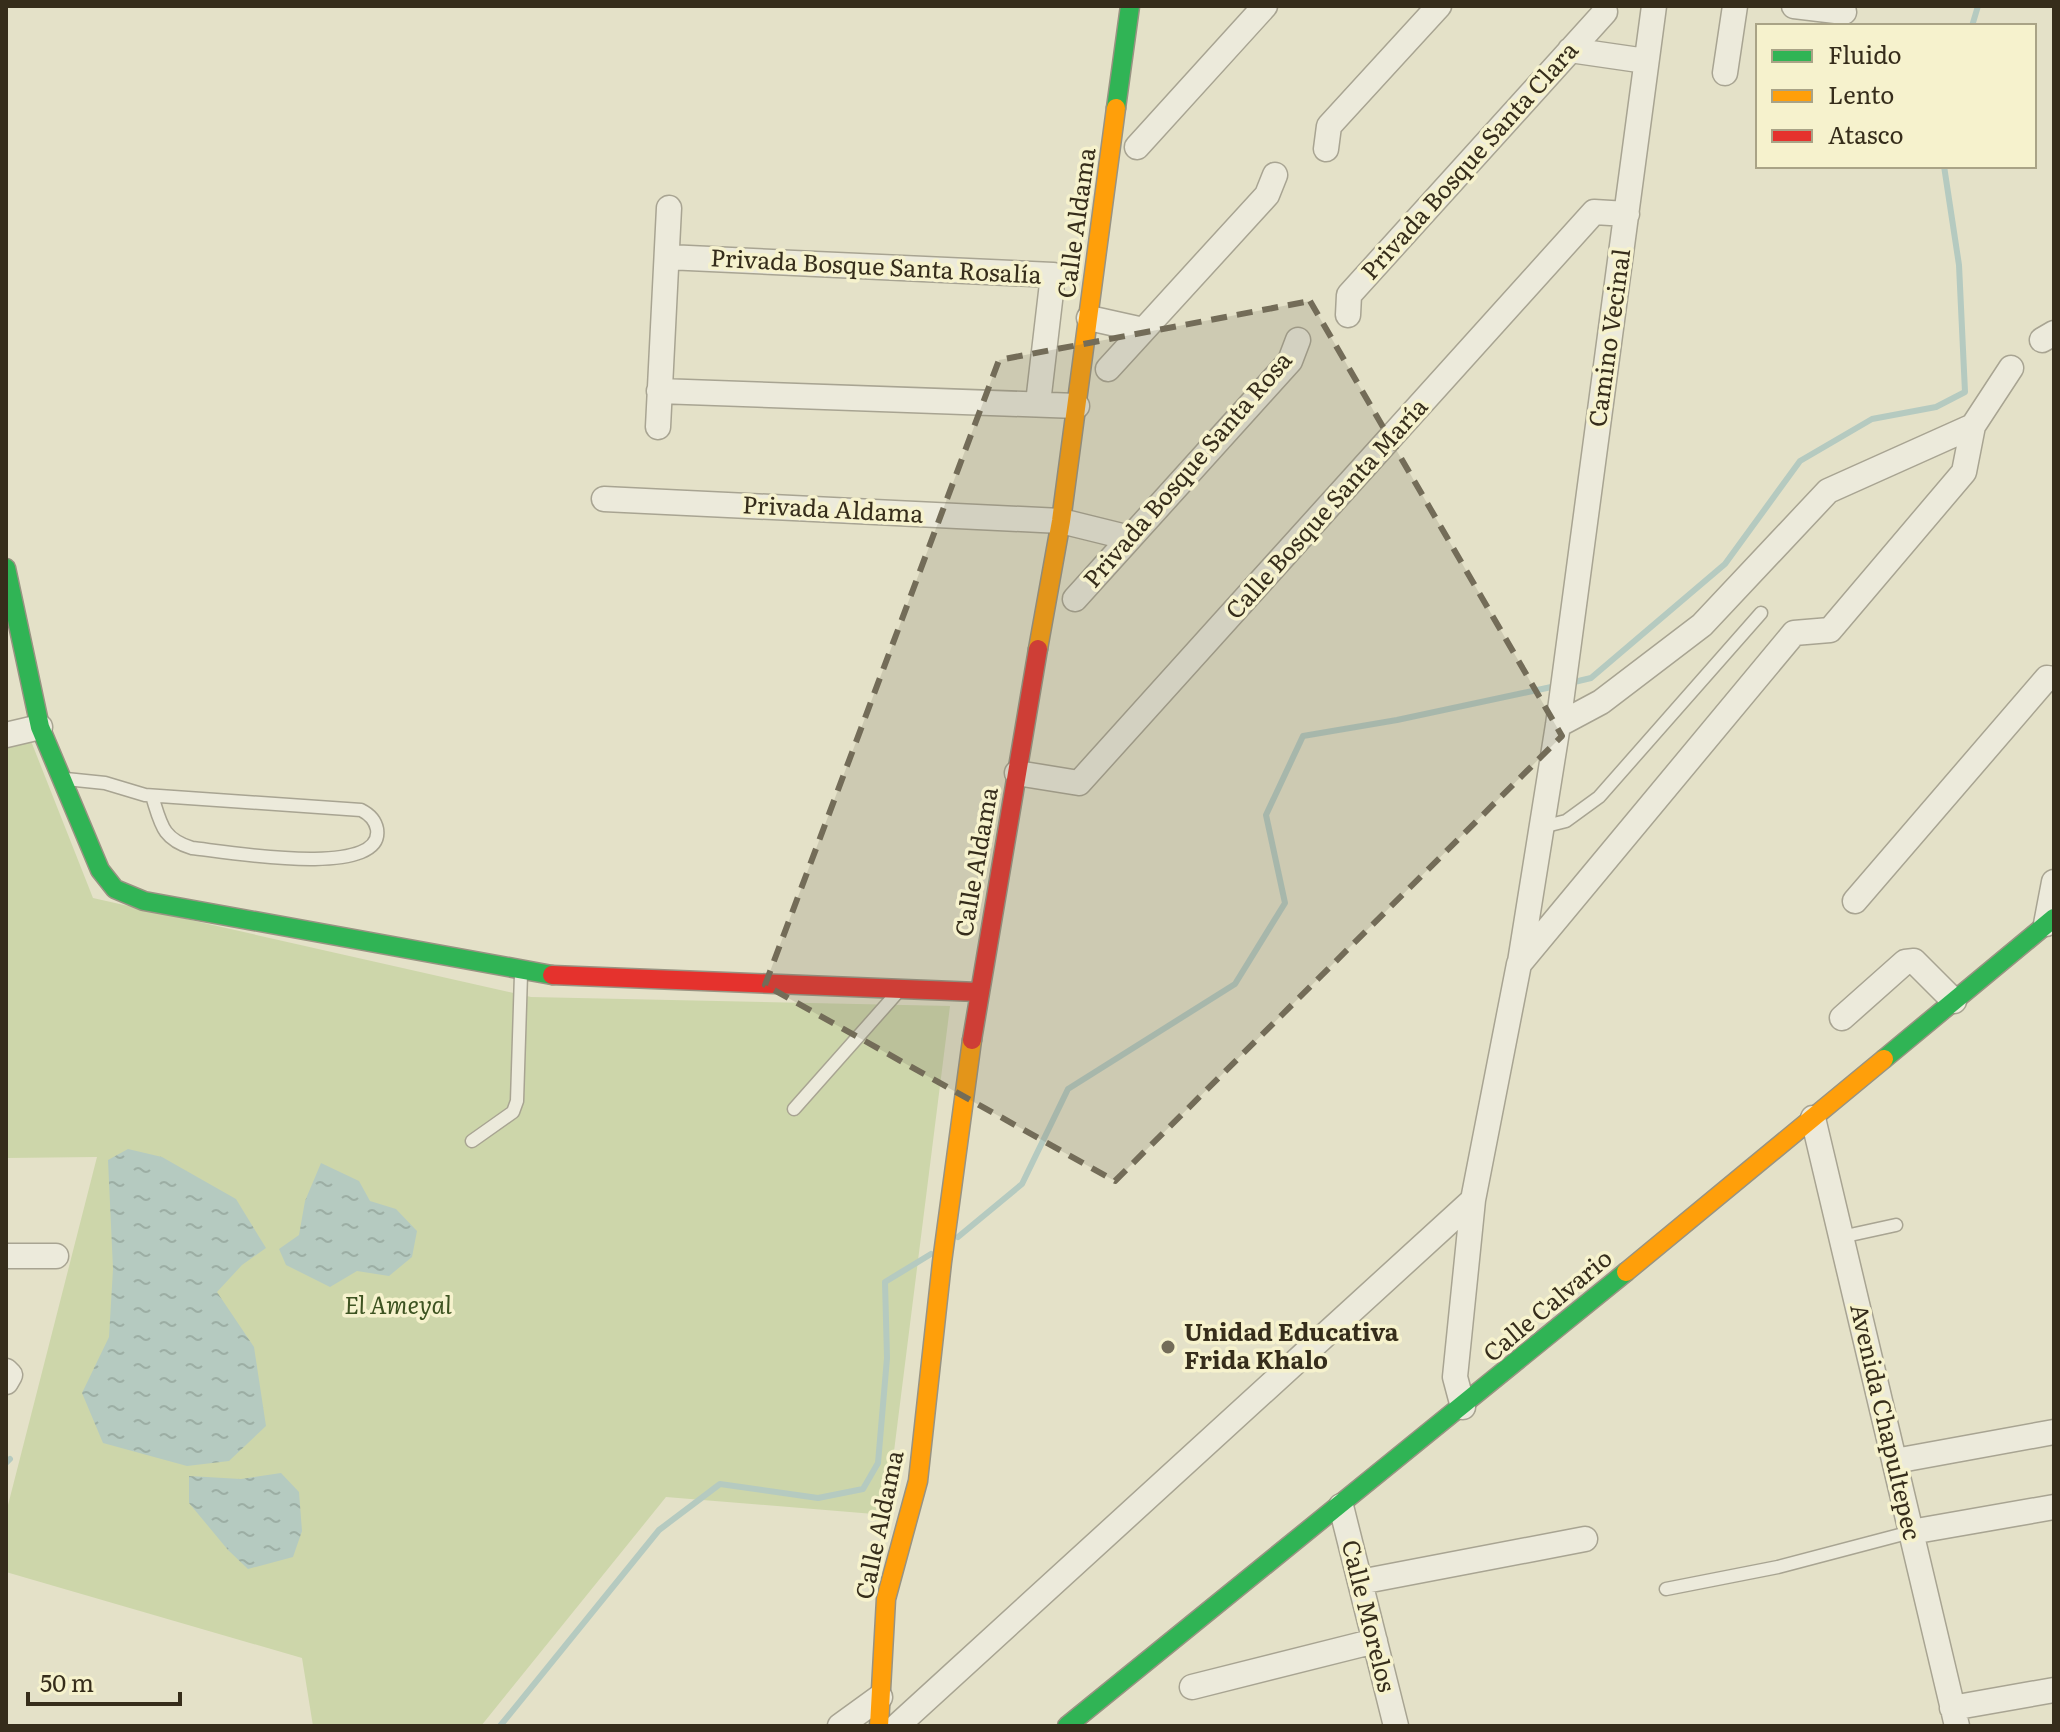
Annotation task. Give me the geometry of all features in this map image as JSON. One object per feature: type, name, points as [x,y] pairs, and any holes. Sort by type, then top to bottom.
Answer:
[{"type":"street","name":"Calle Aldama","points":[[879,1726],[886,1599],[918,1481],[942,1262],[978,992],[1061,521],[1059,404],[1089,318],[1130,6]]},
{"type":"street","points":[[1137,147],[1265,6]]},
{"type":"street","points":[[1326,149],[1329,126],[1439,6]]},
{"type":"street","name":"Camino Vecinal","points":[[1558,725],[1654,6]]},
{"type":"street","points":[[1725,73],[1735,6]]},
{"type":"street","points":[[1794,6],[1844,12]]},
{"type":"street","name":"Privada Bosque Santa Clara","points":[[1348,315],[1349,295],[1605,12]]},
{"type":"street","points":[[1570,50],[1646,61]]},
{"type":"street","points":[[1108,369],[1267,195],[1275,175]]},
{"type":"street","points":[[658,427],[669,208]]},
{"type":"street","name":"Calle Bosque Santa María","points":[[1017,773],[1079,783],[1594,212],[1627,214]]},
{"type":"street","name":"Privada Bosque Santa Rosalía","points":[[667,257],[1053,275],[1059,404]]},
{"type":"street","points":[[1089,318],[1143,330]]},
{"type":"street","name":"Privada Bosque Santa Rosa","points":[[1075,599],[1290,361],[1298,340]]},
{"type":"street","points":[[1519,964],[1794,633],[1830,630],[1964,472],[1973,426],[2011,368]]},
{"type":"street","points":[[659,391],[1059,404]]},
{"type":"street","points":[[1463,1407],[1455,1377],[1473,1200],[1519,964],[1558,725],[1601,702],[1702,625],[1828,491],[1973,426]]},
{"type":"street","name":"Privada Aldama","points":[[604,499],[1061,521],[1130,538]]},
{"type":"street","points":[[6,568],[40,727],[100,870],[115,889],[144,901],[542,975],[978,992]]},
{"type":"street","points":[[1855,901],[2051,678]]},
{"type":"street","points":[[6,735],[40,727]]},
{"type":"street","points":[[2050,921],[2054,882]]},
{"type":"street","name":"Calle Calvario","points":[[1067,1726],[1463,1407],[2050,921]]},
{"type":"street","points":[[1842,1018],[1905,962],[1914,961],[1954,1001]]},
{"type":"street","name":"Avenida Chapultepec","points":[[1813,1118],[1954,1717]]},
{"type":"street","points":[[897,1726],[1473,1200]]},
{"type":"street","points":[[6,1256],[56,1256]]},
{"type":"street","points":[[6,1371],[10,1375],[6,1382]]},
{"type":"street","points":[[1895,1461],[2054,1432]]},
{"type":"street","name":"Calle Morelos","points":[[1341,1506],[1396,1726]]},
{"type":"street","points":[[1911,1532],[2054,1507]]},
{"type":"street","points":[[1360,1582],[1585,1539]]},
{"type":"street","points":[[1192,1687],[1375,1641]]},
{"type":"street","points":[[1954,1717],[2054,1690]]},
{"type":"street","points":[[840,1726],[880,1697]]},
{"type":"lane","points":[[1542,827],[1566,821],[1599,797],[1761,613]]},
{"type":"lane","points":[[61,778],[105,783],[152,796],[361,810],[370,815],[377,827],[376,840],[370,849],[354,857],[311,860],[192,848],[169,837],[160,823],[152,796]]},
{"type":"lane","points":[[472,1141],[513,1112],[517,1101],[521,971]]},
{"type":"lane","points":[[794,1109],[901,989]]},
{"type":"lane","points":[[1841,1237],[1896,1225]]},
{"type":"lane","points":[[1666,1589],[1778,1567],[1911,1532]]},
{"type":"highlighted area","points":[[1310,301],[1562,736],[1115,1181],[765,985],[999,360]]},
{"type":"green space","name":"El Ameyal","points":[[31,741],[93,898],[531,997],[950,1006],[886,1515],[666,1497],[481,1726],[313,1726],[302,1658],[6,1572],[6,1513],[97,1157],[6,1158],[6,746]]},
{"type":"water","points":[[128,1149],[162,1157],[236,1199],[266,1248],[242,1265],[217,1292],[254,1347],[266,1426],[229,1461],[187,1466],[103,1443],[82,1393],[109,1337],[113,1269],[108,1160]]},
{"type":"water","points":[[321,1163],[359,1181],[370,1201],[396,1209],[417,1231],[412,1257],[389,1276],[357,1271],[330,1287],[286,1265],[279,1249],[299,1235],[305,1201]]},
{"type":"water","points":[[281,1473],[299,1492],[302,1531],[293,1557],[248,1569],[189,1503],[189,1476],[241,1479]]},
{"type":"waterway","points":[[1973,24],[1978,6]]},
{"type":"waterway","points":[[1570,683],[1591,678],[1725,564],[1800,461],[1872,419],[1936,407],[1965,392],[1959,265],[1944,168]]},
{"type":"waterway","points":[[958,1237],[1022,1184],[1068,1089],[1235,984],[1285,903],[1266,815],[1303,736],[1397,720],[1556,686]]},
{"type":"waterway","points":[[500,1726],[659,1530],[720,1484],[818,1498],[863,1489],[878,1463],[887,1358],[885,1282],[931,1254]]},
{"type":"waterway","points":[[6,1463],[10,1459]]},
{"type":"traffic: fast","points":[[1116,108],[1130,6]]},
{"type":"traffic: fast","points":[[6,568],[40,727],[100,870],[115,889],[144,901],[552,975]]},
{"type":"traffic: fast","points":[[1884,1059],[2054,918]]},
{"type":"traffic: fast","points":[[1067,1726],[1626,1272]]},
{"type":"traffic: slow","points":[[1038,649],[1061,521],[1116,108]]},
{"type":"traffic: slow","points":[[879,1726],[886,1599],[918,1481],[942,1262],[972,1040]]},
{"type":"traffic: slow","points":[[1626,1272],[1884,1059]]},
{"type":"traffic: jam","points":[[972,1040],[1038,649]]},
{"type":"traffic: jam","points":[[552,975],[978,992]]},
{"type":"place","name":"Unidad Educativa Frida Khalo","points":[[1168,1347]]}]
